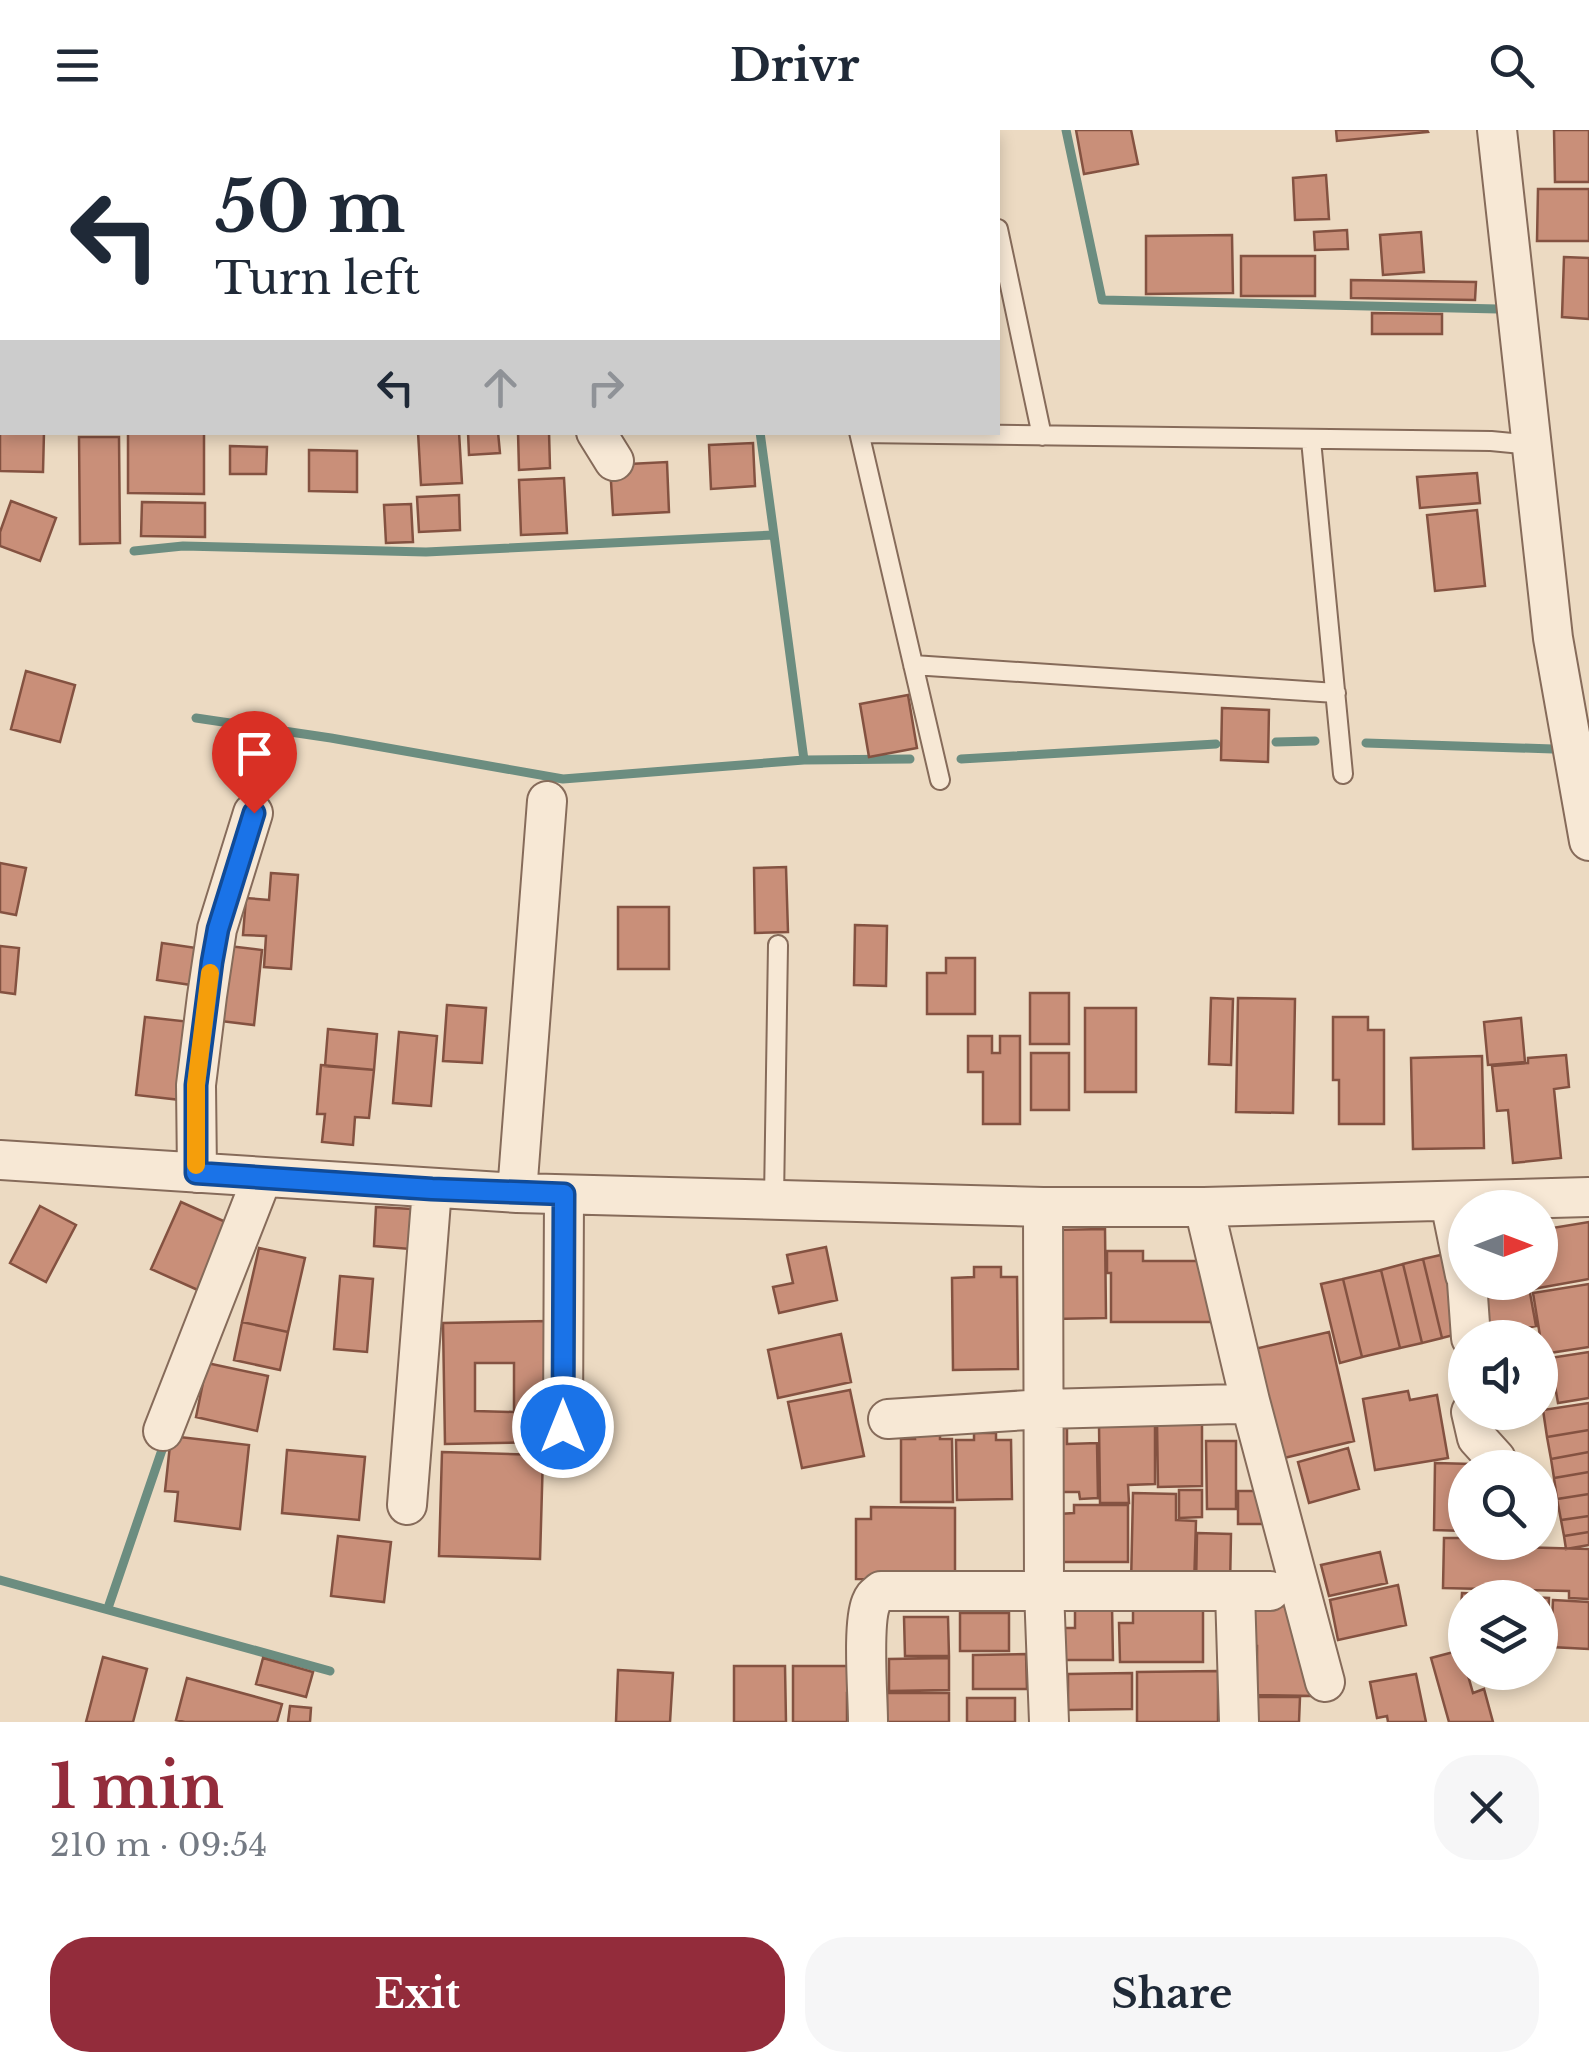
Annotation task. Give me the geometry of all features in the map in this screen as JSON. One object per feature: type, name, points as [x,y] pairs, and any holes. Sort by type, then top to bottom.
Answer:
[{"type":"street","points":[[1497,130],[1553,638],[1589,841]]},
{"type":"street","points":[[518,1193],[547,801]]},
{"type":"street","points":[[196,1173],[196,1085],[212,962],[218,929],[254,813]]},
{"type":"street","points":[[0,1160],[518,1193],[1043,1207],[1448,1202]]},
{"type":"street","points":[[163,1431],[262,1178]]},
{"type":"street","points":[[407,1504],[432,1189]]},
{"type":"street","points":[[563,1427],[564,1194]]},
{"type":"street","points":[[1558,1198],[1589,1197]]},
{"type":"street","points":[[1043,1207],[1044,1590],[1049,1722]]},
{"type":"street","points":[[1204,1207],[1250,1402],[1326,1682]]},
{"type":"street","points":[[888,1419],[1044,1408],[1237,1404]]},
{"type":"street","points":[[868,1722],[868,1622],[870,1604],[876,1594],[890,1590],[1044,1590],[1252,1592],[1240,1722]]},
{"type":"lane","points":[[1000,238],[1042,436]]},
{"type":"lane","points":[[859,435],[940,780]]},
{"type":"lane","points":[[981,435],[1491,440],[1532,445]]},
{"type":"lane","points":[[1311,440],[1343,774]]},
{"type":"lane","points":[[913,665],[1336,694]]},
{"type":"lane","points":[[774,1199],[778,945]]},
{"type":"building","points":[[1076,130],[1131,130],[1138,164],[1084,174]]},
{"type":"building","points":[[1336,130],[1427,130],[1428,132],[1337,141]]},
{"type":"building","points":[[1554,130],[1589,130],[1589,182],[1555,182]]},
{"type":"building","points":[[1326,175],[1329,219],[1295,220],[1293,178]]},
{"type":"building","points":[[1538,189],[1589,189],[1589,241],[1537,241]]},
{"type":"building","points":[[1347,230],[1348,249],[1315,250],[1314,232]]},
{"type":"building","points":[[1421,232],[1424,272],[1383,275],[1380,235]]},
{"type":"building","points":[[1232,235],[1233,293],[1146,294],[1146,236]]},
{"type":"building","points":[[1241,256],[1315,256],[1315,296],[1241,296]]},
{"type":"building","points":[[1564,257],[1589,258],[1589,319],[1562,317]]},
{"type":"building","points":[[1351,280],[1476,282],[1475,300],[1351,298]]},
{"type":"building","points":[[1372,313],[1442,314],[1442,334],[1372,334]]},
{"type":"building","points":[[0,435],[44,435],[43,472],[0,471]]},
{"type":"building","points":[[128,435],[204,435],[204,494],[128,493]]},
{"type":"building","points":[[418,435],[459,435],[462,483],[421,485]]},
{"type":"building","points":[[468,435],[498,435],[500,453],[469,455]]},
{"type":"building","points":[[518,435],[549,435],[550,468],[519,470]]},
{"type":"building","points":[[79,437],[119,437],[120,543],[80,544]]},
{"type":"building","points":[[753,443],[755,486],[711,489],[709,445]]},
{"type":"building","points":[[230,446],[267,447],[266,474],[230,474]]},
{"type":"building","points":[[309,450],[357,451],[357,492],[309,491]]},
{"type":"building","points":[[667,462],[669,512],[613,515],[610,465]]},
{"type":"building","points":[[1477,473],[1480,503],[1420,508],[1417,477]]},
{"type":"building","points":[[564,478],[567,533],[521,535],[519,480]]},
{"type":"building","points":[[459,495],[460,530],[419,532],[417,497]]},
{"type":"building","points":[[11,501],[56,518],[40,561],[0,546],[0,532]]},
{"type":"building","points":[[142,502],[205,503],[205,537],[141,536]]},
{"type":"building","points":[[411,504],[413,542],[386,543],[384,505]]},
{"type":"building","points":[[1477,510],[1485,586],[1435,591],[1427,515]]},
{"type":"building","points":[[26,671],[75,685],[60,742],[11,729]]},
{"type":"building","points":[[908,695],[917,748],[869,757],[860,704]]},
{"type":"building","points":[[1222,708],[1269,710],[1268,762],[1221,760]]},
{"type":"building","points":[[0,863],[26,868],[16,915],[0,912]]},
{"type":"building","points":[[786,867],[788,932],[755,933],[754,868]]},
{"type":"building","points":[[271,873],[298,875],[291,969],[264,967],[266,936],[243,935],[246,898],[269,900]]},
{"type":"building","points":[[618,907],[669,907],[669,969],[618,969]]},
{"type":"building","points":[[855,925],[887,926],[886,986],[854,985]]},
{"type":"building","points":[[162,943],[203,949],[198,986],[157,980]]},
{"type":"building","points":[[220,945],[262,950],[254,1025],[212,1020]]},
{"type":"building","points":[[0,946],[19,948],[15,994],[0,992]]},
{"type":"building","points":[[946,958],[975,958],[975,1014],[927,1014],[927,973],[946,973]]},
{"type":"building","points":[[1030,993],[1069,993],[1069,1044],[1030,1044]]},
{"type":"building","points":[[1211,998],[1233,999],[1231,1065],[1209,1064]]},
{"type":"building","points":[[1238,998],[1295,999],[1293,1113],[1236,1112]]},
{"type":"building","points":[[447,1005],[486,1008],[482,1063],[443,1061]]},
{"type":"building","points":[[1085,1008],[1136,1008],[1136,1092],[1085,1092]]},
{"type":"building","points":[[145,1017],[191,1022],[181,1100],[136,1095]]},
{"type":"building","points":[[1333,1017],[1368,1017],[1368,1030],[1384,1030],[1384,1124],[1339,1124],[1339,1080],[1333,1080]]},
{"type":"building","points":[[1521,1018],[1525,1062],[1488,1065],[1484,1022]]},
{"type":"building","points":[[328,1029],[377,1034],[374,1070],[325,1066]]},
{"type":"building","points":[[399,1032],[437,1036],[431,1106],[393,1103]]},
{"type":"building","points":[[968,1036],[992,1036],[992,1053],[1000,1053],[1000,1036],[1020,1036],[1020,1124],[983,1124],[983,1072],[968,1072]]},
{"type":"building","points":[[1031,1053],[1069,1053],[1069,1110],[1031,1110]]},
{"type":"building","points":[[1566,1055],[1569,1087],[1554,1089],[1561,1158],[1513,1163],[1508,1110],[1497,1111],[1492,1066]]},
{"type":"building","points":[[1482,1056],[1484,1148],[1413,1149],[1411,1058]]},
{"type":"building","points":[[321,1065],[374,1070],[369,1118],[355,1117],[353,1145],[322,1142],[325,1114],[317,1114]]},
{"type":"building","points":[[181,1202],[230,1224],[200,1291],[151,1269]]},
{"type":"building","points":[[40,1206],[76,1225],[46,1282],[10,1263]]},
{"type":"building","points":[[376,1207],[412,1209],[410,1249],[374,1246]]},
{"type":"building","points":[[1589,1222],[1589,1279],[1558,1285],[1558,1227]]},
{"type":"building","points":[[1105,1229],[1106,1318],[1053,1319],[1051,1230]]},
{"type":"building","points":[[826,1247],[837,1300],[779,1313],[773,1287],[793,1283],[787,1255]]},
{"type":"building","points":[[259,1248],[305,1258],[288,1332],[242,1322]]},
{"type":"building","points":[[1107,1251],[1143,1251],[1143,1261],[1210,1261],[1211,1322],[1111,1322]]},
{"type":"building","points":[[1445,1254],[1448,1300],[1457,1300],[1462,1320],[1448,1320],[1448,1336],[1442,1338],[1423,1259]]},
{"type":"building","points":[[1423,1259],[1442,1338],[1422,1343],[1403,1264]]},
{"type":"building","points":[[1403,1264],[1422,1343],[1400,1348],[1381,1270]]},
{"type":"building","points":[[974,1267],[1001,1267],[1001,1277],[1017,1277],[1018,1369],[953,1370],[952,1278],[974,1277]]},
{"type":"building","points":[[1381,1270],[1400,1348],[1362,1357],[1343,1279]]},
{"type":"building","points":[[340,1276],[373,1279],[367,1352],[334,1349]]},
{"type":"building","points":[[1343,1279],[1362,1357],[1340,1363],[1321,1284]]},
{"type":"building","points":[[1589,1284],[1589,1347],[1558,1352],[1558,1320],[1537,1320],[1534,1300],[1558,1300],[1558,1289]]},
{"type":"building","points":[[1484,1300],[1531,1300],[1535,1320],[1482,1320]]},
{"type":"building","points":[[548,1321],[550,1442],[445,1444],[443,1323]],"holes":[[[475,1363],[514,1363],[514,1412],[475,1411]]]},
{"type":"building","points":[[242,1322],[288,1332],[280,1370],[234,1360]]},
{"type":"building","points":[[1329,1332],[1354,1441],[1272,1461],[1246,1351]]},
{"type":"building","points":[[841,1334],[851,1382],[778,1398],[768,1350]]},
{"type":"building","points":[[1589,1352],[1589,1398],[1558,1403],[1558,1357]]},
{"type":"building","points":[[207,1363],[268,1376],[257,1431],[196,1417]]},
{"type":"building","points":[[850,1390],[864,1456],[802,1468],[788,1402]]},
{"type":"building","points":[[1408,1391],[1410,1400],[1437,1395],[1448,1458],[1375,1470],[1363,1399]]},
{"type":"building","points":[[1589,1403],[1589,1430],[1547,1437],[1546,1430],[1558,1430],[1558,1408]]},
{"type":"building","points":[[1202,1421],[1202,1486],[1158,1487],[1157,1422]]},
{"type":"building","points":[[1155,1423],[1155,1484],[1128,1485],[1129,1503],[1100,1503],[1099,1424]]},
{"type":"building","points":[[1053,1425],[1067,1425],[1067,1444],[1097,1443],[1098,1498],[1080,1499],[1079,1492],[1054,1492]]},
{"type":"building","points":[[1589,1430],[1589,1452],[1558,1458],[1558,1450],[1549,1450],[1547,1437]]},
{"type":"building","points":[[914,1431],[940,1431],[940,1439],[952,1439],[953,1502],[901,1502],[901,1439],[915,1439]]},
{"type":"building","points":[[974,1433],[996,1433],[996,1440],[1011,1440],[1012,1499],[957,1500],[956,1440],[974,1440]]},
{"type":"building","points":[[171,1436],[249,1445],[240,1529],[175,1521],[178,1492],[165,1491]]},
{"type":"building","points":[[1206,1441],[1236,1441],[1236,1509],[1207,1509]]},
{"type":"building","points":[[1348,1448],[1359,1489],[1309,1503],[1298,1462]]},
{"type":"building","points":[[287,1450],[365,1457],[359,1520],[282,1513]]},
{"type":"building","points":[[442,1452],[543,1455],[540,1559],[439,1556]]},
{"type":"building","points":[[1589,1452],[1589,1472],[1558,1477],[1558,1458]]},
{"type":"building","points":[[1435,1463],[1448,1463],[1448,1530],[1434,1530]]},
{"type":"building","points":[[1589,1472],[1589,1494],[1558,1499],[1558,1477]]},
{"type":"building","points":[[1179,1490],[1202,1490],[1202,1517],[1179,1518]]},
{"type":"building","points":[[1238,1491],[1256,1491],[1265,1524],[1238,1524]]},
{"type":"building","points":[[1133,1493],[1176,1494],[1176,1520],[1196,1521],[1194,1587],[1131,1585]]},
{"type":"building","points":[[1589,1494],[1589,1516],[1561,1520],[1558,1499]]},
{"type":"building","points":[[1074,1505],[1128,1505],[1128,1562],[1059,1562],[1059,1514],[1074,1513]]},
{"type":"building","points":[[871,1507],[955,1508],[955,1580],[856,1579],[856,1519],[871,1519]]},
{"type":"building","points":[[1589,1516],[1589,1532],[1564,1536],[1561,1520]]},
{"type":"building","points":[[1589,1532],[1589,1545],[1566,1549],[1564,1536]]},
{"type":"building","points":[[1197,1533],[1231,1534],[1230,1586],[1196,1585]]},
{"type":"building","points":[[338,1536],[391,1542],[384,1602],[331,1596]]},
{"type":"building","points":[[1444,1538],[1448,1538],[1448,1560],[1558,1560],[1558,1548],[1589,1549],[1589,1599],[1569,1598],[1569,1591],[1558,1591],[1558,1580],[1448,1580],[1448,1588],[1443,1588]]},
{"type":"building","points":[[1380,1552],[1387,1583],[1329,1596],[1321,1565]]},
{"type":"building","points":[[1398,1585],[1406,1625],[1338,1640],[1330,1600]]},
{"type":"building","points":[[1558,1600],[1589,1602],[1589,1649],[1558,1647]]},
{"type":"building","points":[[1075,1606],[1112,1606],[1113,1660],[1059,1660],[1059,1628],[1075,1628]]},
{"type":"building","points":[[1241,1606],[1300,1606],[1315,1696],[1257,1695],[1257,1646],[1241,1646]]},
{"type":"building","points":[[1203,1607],[1203,1662],[1120,1662],[1119,1623],[1133,1623],[1133,1608]]},
{"type":"building","points":[[960,1613],[1009,1613],[1009,1651],[960,1651]]},
{"type":"building","points":[[904,1617],[948,1617],[949,1656],[905,1656]]},
{"type":"building","points":[[1448,1653],[1448,1690],[1484,1690],[1493,1722],[1449,1722],[1431,1658]]},
{"type":"building","points":[[1026,1654],[1027,1689],[973,1689],[973,1655]]},
{"type":"building","points":[[103,1657],[147,1669],[133,1722],[86,1722]]},
{"type":"building","points":[[263,1658],[313,1672],[306,1697],[256,1684]]},
{"type":"building","points":[[949,1658],[949,1690],[889,1691],[889,1659]]},
{"type":"building","points":[[734,1666],[785,1666],[786,1722],[734,1722]]},
{"type":"building","points":[[793,1666],[859,1666],[859,1693],[847,1693],[847,1722],[793,1722]]},
{"type":"building","points":[[618,1670],[673,1673],[670,1722],[616,1722]]},
{"type":"building","points":[[1218,1671],[1218,1722],[1137,1722],[1137,1672]]},
{"type":"building","points":[[1132,1673],[1132,1709],[1068,1710],[1068,1674]]},
{"type":"building","points":[[1416,1674],[1426,1722],[1388,1722],[1387,1716],[1377,1718],[1370,1682]]},
{"type":"building","points":[[187,1678],[282,1704],[277,1722],[176,1720]]},
{"type":"building","points":[[887,1693],[949,1693],[949,1722],[887,1722]]},
{"type":"building","points":[[1253,1697],[1300,1697],[1299,1722],[1253,1722]]},
{"type":"building","points":[[967,1698],[1015,1698],[1015,1722],[967,1722]]},
{"type":"building","points":[[290,1706],[311,1708],[310,1722],[288,1722]]},
{"type":"waterway","points":[[1066,130],[1102,300],[1498,309]]},
{"type":"waterway","points":[[760,435],[774,535]]},
{"type":"waterway","points":[[134,551],[183,546],[426,552],[774,535],[804,760],[910,759]]},
{"type":"waterway","points":[[196,718],[563,779],[804,760]]},
{"type":"waterway","points":[[1276,742],[1315,741]]},
{"type":"waterway","points":[[1366,743],[1553,749]]},
{"type":"waterway","points":[[961,759],[1216,744]]},
{"type":"waterway","points":[[108,1608],[163,1447]]},
{"type":"waterway","points":[[0,1580],[330,1671]]},
{"type":"slow traffic","points":[[196,1165],[196,1085],[210,973]]},
{"type":"route","points":[[254,813],[218,929],[212,962],[196,1085],[196,1173],[564,1194],[563,1427]]}]
